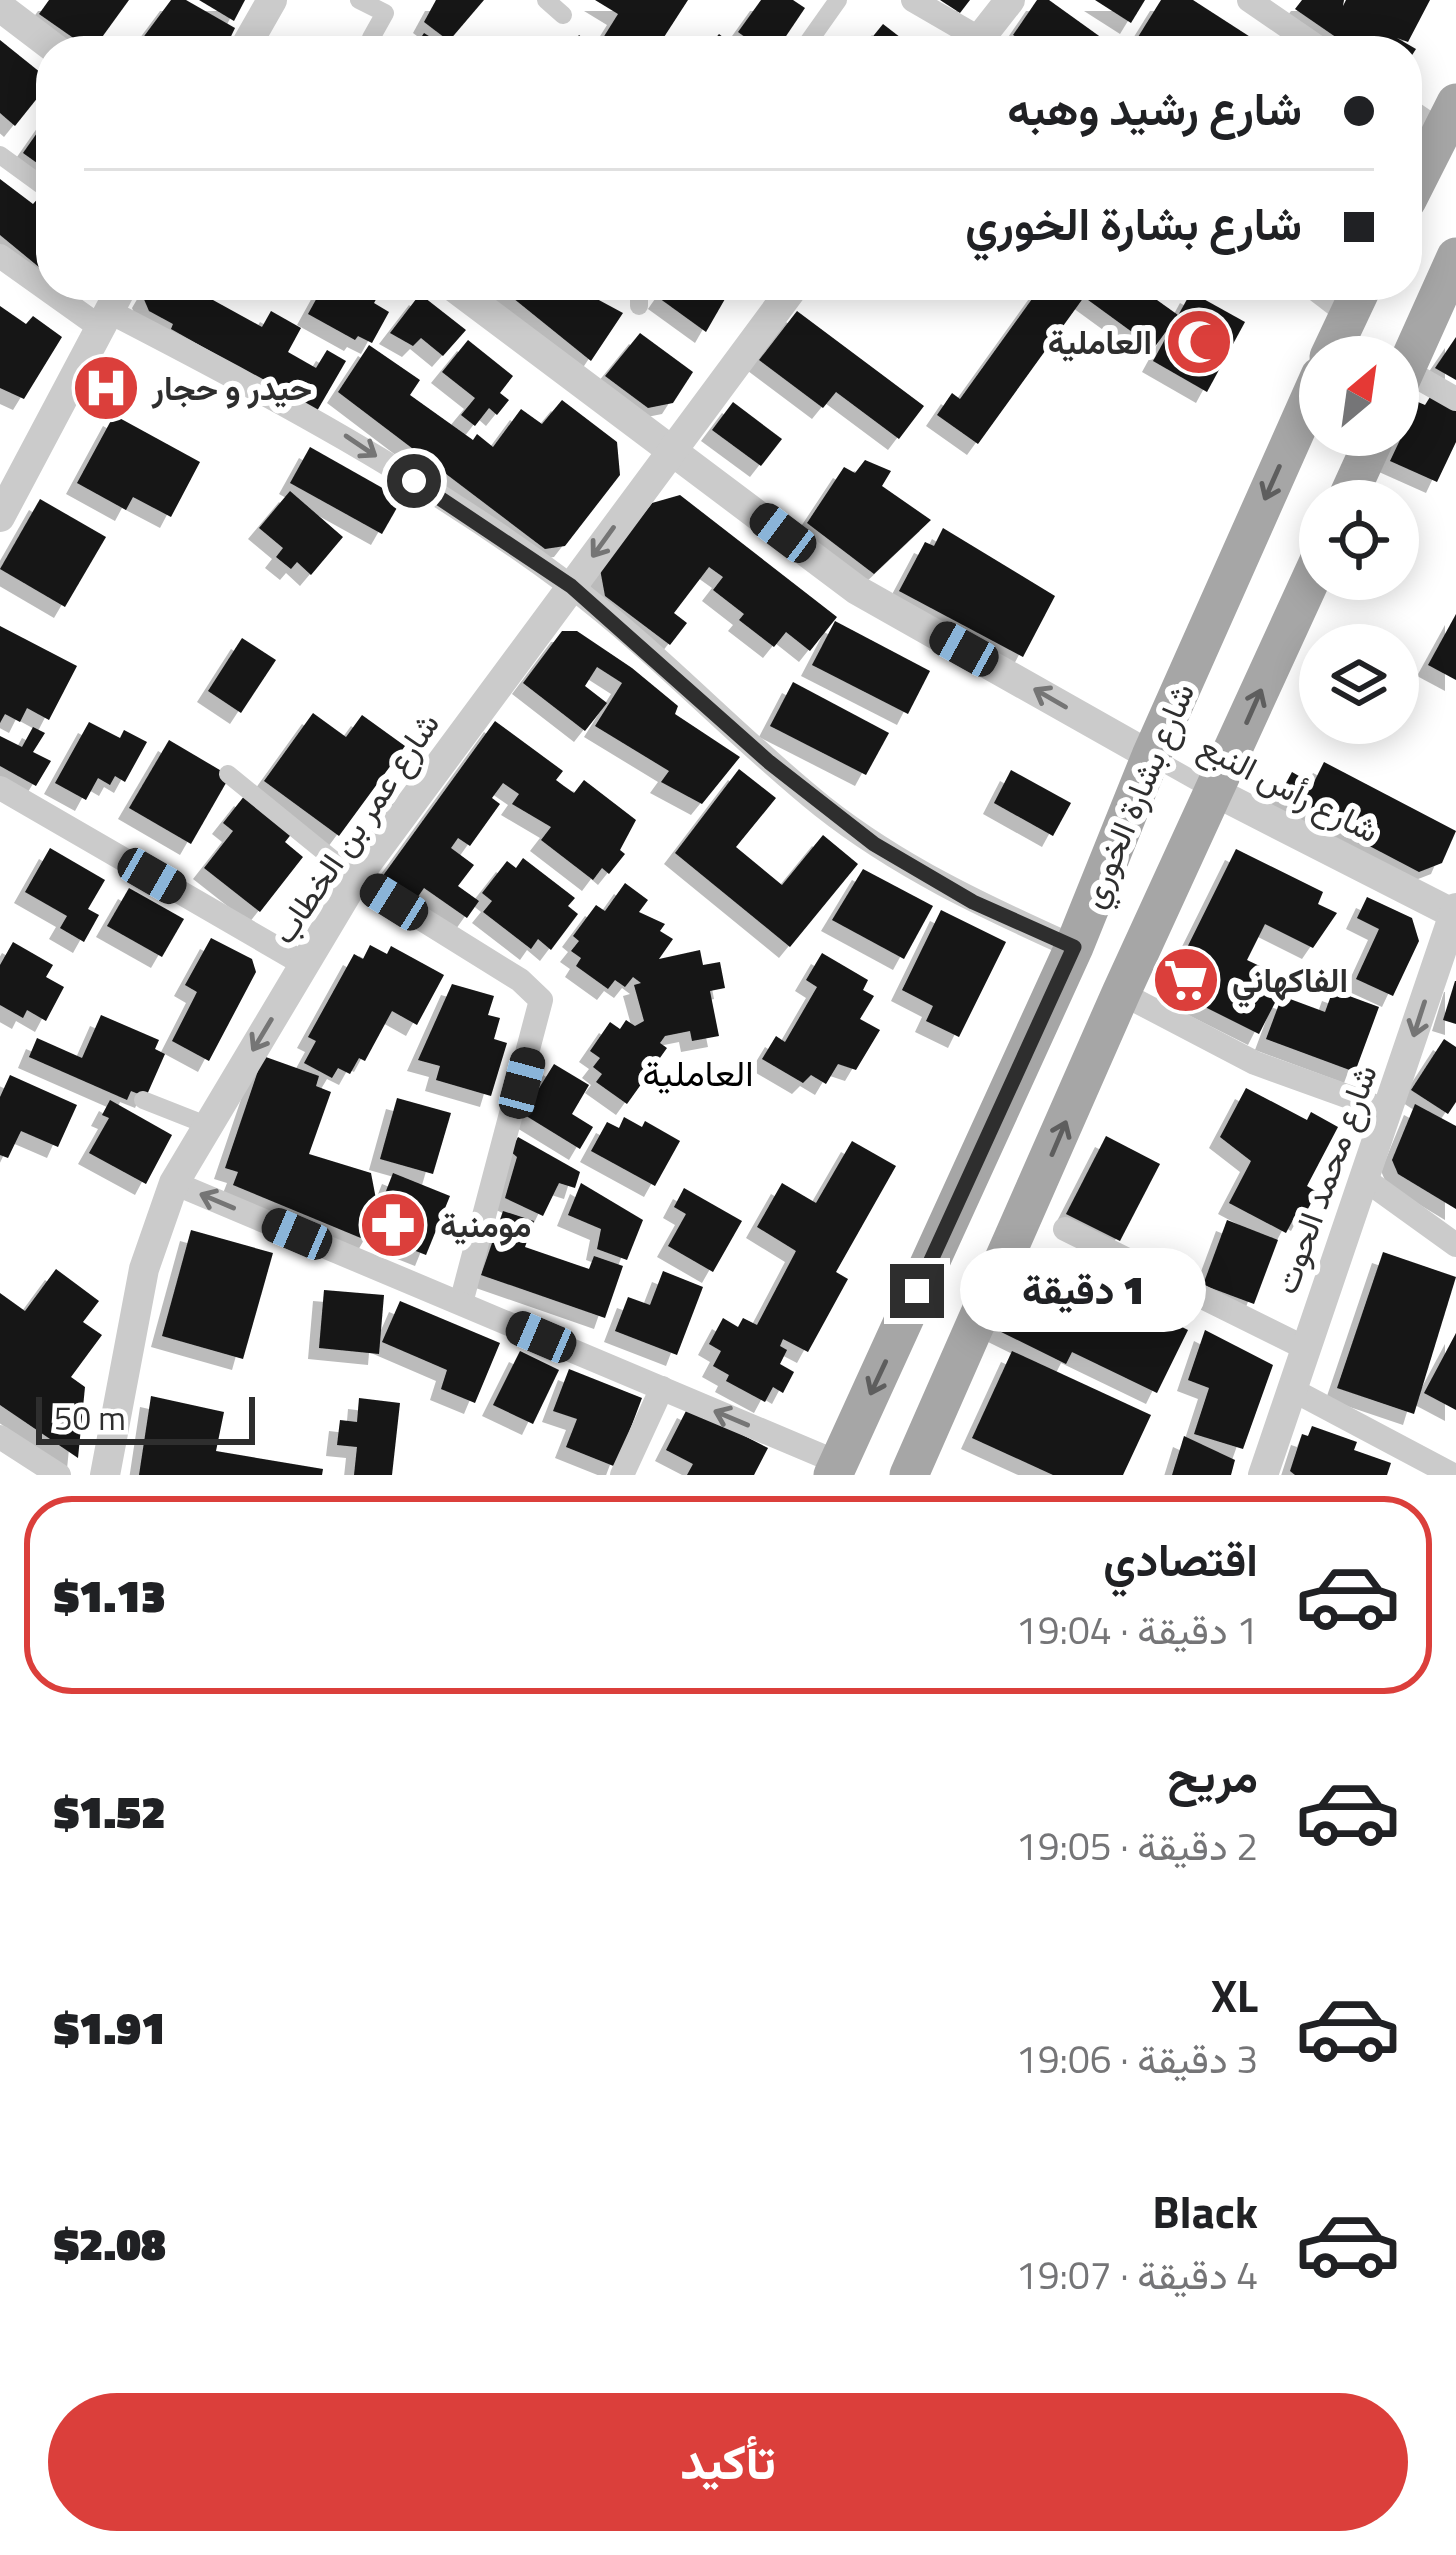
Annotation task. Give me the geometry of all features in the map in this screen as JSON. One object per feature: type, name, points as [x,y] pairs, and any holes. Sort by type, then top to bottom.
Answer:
[{"type":"main road","points":[[1422,171],[1449,118]]},
{"type":"main road","points":[[1419,340],[1456,256]]},
{"type":"main road","points":[[1339,336],[1355,300]]},
{"type":"main road","name":"شارع بشارة الخوري","points":[[836,1469],[1074,947],[1151,756],[1299,423]]},
{"type":"main road","name":"شارع بشارة الخوري","points":[[911,1474],[1120,993],[1302,600]]},
{"type":"street","points":[[252,36],[272,0]]},
{"type":"street","points":[[359,0],[385,13],[372,36]]},
{"type":"street","points":[[546,0],[563,15]]},
{"type":"street","points":[[813,36],[838,0]]},
{"type":"street","points":[[913,0],[969,36]]},
{"type":"street","points":[[990,36],[1010,0]]},
{"type":"street","points":[[1249,0],[1301,36]]},
{"type":"street","points":[[15,9],[43,36]]},
{"type":"street","points":[[0,155],[36,181]]},
{"type":"street","points":[[0,256],[36,273]]},
{"type":"street","name":"شارع رأس النبع","points":[[471,300],[857,590],[1215,792],[1455,912]]},
{"type":"street","points":[[639,300],[639,306]]},
{"type":"street","name":"شارع عمر بن الخطاب","points":[[105,1475],[144,1269],[174,1183],[356,878],[784,300]]},
{"type":"street","points":[[2,508],[111,308],[335,428],[571,586],[769,762],[874,844],[973,902],[1074,947]]},
{"type":"street","points":[[1419,385],[1456,399]]},
{"type":"street","points":[[228,774],[356,878],[520,980],[541,1000],[461,1303]]},
{"type":"street","points":[[0,788],[304,964]]},
{"type":"street","name":"شارع محمد الحوت","points":[[1263,1475],[1455,912]]},
{"type":"street","points":[[1120,993],[1255,1063],[1388,1111]]},
{"type":"street","points":[[143,1100],[209,1126]]},
{"type":"street","points":[[1364,1178],[1456,1245]]},
{"type":"street","points":[[174,1183],[662,1388],[836,1469]]},
{"type":"street","points":[[1028,1211],[1303,1347]]},
{"type":"street","points":[[622,1475],[662,1388]]},
{"type":"street","points":[[1291,1389],[1453,1475]]},
{"type":"street","points":[[0,1437],[59,1475]]},
{"type":"building","points":[[49,0],[129,0],[103,36],[71,36],[39,14]]},
{"type":"building","points":[[171,0],[186,0],[235,28],[231,36],[144,36]]},
{"type":"building","points":[[199,0],[245,0],[234,21]]},
{"type":"building","points":[[436,0],[484,0],[453,36],[442,36],[424,22]]},
{"type":"building","points":[[595,0],[688,0],[665,36],[604,36],[618,14]]},
{"type":"building","points":[[761,0],[793,0],[805,8],[786,36],[738,32]]},
{"type":"building","points":[[940,0],[970,0],[960,13]]},
{"type":"building","points":[[1037,0],[1049,0],[1099,36],[1015,36]]},
{"type":"building","points":[[1095,0],[1145,0],[1131,23]]},
{"type":"building","points":[[1161,0],[1193,0],[1249,36],[1139,36]]},
{"type":"building","points":[[1302,0],[1344,0],[1343,6],[1346,0],[1430,0],[1411,36],[1334,36],[1295,9]]},
{"type":"building","points":[[883,24],[899,36],[873,36]]},
{"type":"building","points":[[0,40],[36,69],[36,100],[15,126],[0,113]]},
{"type":"building","points":[[36,134],[36,162],[23,153]]},
{"type":"building","points":[[0,179],[33,204],[36,201],[36,265],[0,235]]},
{"type":"building","points":[[144,300],[213,300],[262,327],[271,311],[301,328],[288,352],[316,368],[327,350],[346,361],[317,411],[171,329],[173,324],[149,311]]},
{"type":"building","points":[[316,300],[376,300],[389,312],[372,343],[358,336],[355,340],[308,314]]},
{"type":"building","points":[[415,300],[428,300],[466,330],[443,356],[421,338],[413,346],[390,333]]},
{"type":"building","points":[[516,300],[599,300],[623,313],[591,361]]},
{"type":"building","points":[[662,300],[724,300],[706,332]]},
{"type":"building","name":"العاملية","points":[[1031,300],[1082,300],[978,444],[937,415],[952,393],[960,399]]},
{"type":"building","name":"العاملية","points":[[1088,300],[1157,300],[1178,315],[1154,348]]},
{"type":"building","name":"العاملية","points":[[1187,300],[1205,300],[1245,322],[1207,392],[1153,361]]},
{"type":"building","points":[[0,306],[26,324],[33,316],[62,337],[24,399],[0,388]]},
{"type":"building","points":[[797,311],[924,406],[899,439],[836,392],[823,408],[759,360]]},
{"type":"building","points":[[640,333],[693,372],[673,403],[648,408],[605,376]]},
{"type":"building","points":[[1456,337],[1456,380],[1435,368]]},
{"type":"building","points":[[468,340],[513,376],[500,393],[509,400],[497,415],[489,408],[475,426],[461,415],[475,398],[442,372]]},
{"type":"building","points":[[369,345],[420,380],[410,395],[473,440],[477,434],[493,447],[521,409],[542,424],[562,400],[617,442],[620,475],[565,546],[545,549],[338,392]]},
{"type":"building","points":[[1430,397],[1456,410],[1456,442],[1437,482],[1390,461],[1392,456],[1419,456],[1419,402],[1425,405]]},
{"type":"building","points":[[733,402],[782,439],[761,466],[712,430]]},
{"type":"building","points":[[114,415],[200,462],[171,517],[133,497],[126,510],[77,483]]},
{"type":"building","points":[[310,447],[402,499],[382,534],[290,483]]},
{"type":"building","points":[[865,460],[891,471],[882,486],[931,520],[874,574],[807,523],[844,467],[855,473]]},
{"type":"building","points":[[290,491],[343,537],[311,575],[297,562],[291,569],[276,557],[283,548],[259,528]]},
{"type":"building","points":[[680,495],[837,617],[810,651],[786,632],[774,647],[739,620],[744,614],[713,590],[723,577],[709,567],[674,613],[687,623],[670,645],[605,596],[600,569],[652,503]]},
{"type":"building","points":[[40,499],[106,537],[65,607],[0,569]]},
{"type":"building","points":[[943,528],[1055,596],[1023,657],[899,591],[925,542],[934,546]]},
{"type":"building","points":[[1456,614],[1456,680],[1428,665]]},
{"type":"building","points":[[835,621],[930,671],[908,714],[812,665]]},
{"type":"building","points":[[0,626],[77,666],[49,720],[27,708],[20,722],[5,714],[0,723]]},
{"type":"building","points":[[562,631],[577,631],[632,668],[678,706],[675,714],[740,757],[702,804],[661,782],[669,771],[595,726],[622,683],[597,667],[585,686],[607,703],[585,731],[523,683]]},
{"type":"building","points":[[242,638],[276,660],[241,713],[208,691]]},
{"type":"building","points":[[793,682],[889,733],[866,775],[770,726]]},
{"type":"building","points":[[313,713],[346,737],[362,715],[405,746],[339,836],[264,781]]},
{"type":"building","points":[[495,721],[563,771],[556,780],[564,786],[574,793],[584,780],[636,820],[620,850],[625,854],[609,874],[602,868],[593,880],[541,840],[551,827],[512,804],[519,794],[503,783],[492,798],[500,804],[470,846],[458,838],[451,848],[474,865],[458,886],[479,901],[467,918],[424,888],[415,901],[382,877]]},
{"type":"building","points":[[89,722],[120,738],[124,730],[147,742],[125,782],[115,776],[110,785],[98,778],[86,800],[55,783]]},
{"type":"building","points":[[33,727],[45,733],[33,752],[51,761],[36,786],[0,766],[0,736],[22,747]]},
{"type":"building","points":[[169,740],[230,776],[191,844],[129,808]]},
{"type":"building","points":[[1324,762],[1456,831],[1442,863],[1419,872],[1278,798],[1292,772],[1313,784]]},
{"type":"building","points":[[739,769],[776,798],[736,847],[782,885],[823,835],[858,864],[790,947],[675,853]]},
{"type":"building","points":[[1011,770],[1071,803],[1053,836],[994,803]]},
{"type":"building","points":[[245,795],[293,832],[285,842],[303,857],[260,912],[204,868],[233,831],[223,823]]},
{"type":"building","points":[[50,848],[105,880],[88,909],[99,915],[84,942],[60,928],[67,916],[25,892]]},
{"type":"building","points":[[1236,849],[1323,892],[1318,904],[1337,913],[1313,948],[1265,924],[1247,960],[1287,979],[1259,1034],[1167,988]]},
{"type":"building","points":[[523,858],[575,898],[568,906],[578,914],[551,950],[538,939],[531,949],[483,912],[492,901],[482,893],[507,861],[516,868]]},
{"type":"building","points":[[863,869],[933,906],[904,959],[832,920]]},
{"type":"building","points":[[625,883],[648,900],[639,912],[665,924],[660,931],[673,939],[659,959],[700,950],[703,965],[720,962],[725,988],[710,991],[719,1036],[692,1041],[690,1031],[665,1036],[660,1043],[667,1048],[627,1104],[596,1082],[602,1074],[593,1067],[600,1058],[590,1051],[610,1022],[620,1029],[626,1020],[635,1026],[644,1021],[634,985],[641,983],[633,977],[625,987],[615,980],[608,989],[576,966],[581,958],[571,951],[579,941],[573,936],[596,905],[605,911]]},
{"type":"building","points":[[129,888],[184,919],[162,957],[107,926]]},
{"type":"building","points":[[1367,897],[1412,918],[1419,941],[1393,996],[1356,979],[1379,929],[1357,918]]},
{"type":"building","points":[[941,910],[1006,942],[959,1037],[926,1021],[933,1006],[902,990]]},
{"type":"building","points":[[211,938],[252,959],[256,972],[209,1061],[172,1041],[197,992],[185,985]]},
{"type":"building","points":[[13,942],[53,965],[46,977],[64,987],[46,1021],[27,1010],[23,1018],[0,1005],[0,965]]},
{"type":"building","points":[[370,945],[387,954],[391,946],[444,975],[417,1025],[392,1011],[365,1061],[359,1058],[350,1074],[338,1068],[332,1078],[304,1063],[316,1041],[308,1037],[354,954],[363,959]]},
{"type":"building","points":[[822,953],[868,980],[863,990],[874,996],[860,1019],[880,1030],[856,1070],[838,1064],[826,1084],[811,1075],[803,1083],[762,1059],[776,1036],[785,1042],[817,987],[806,980]]},
{"type":"building","points":[[1456,981],[1456,1024],[1443,1020]]},
{"type":"building","points":[[452,984],[494,996],[488,1015],[500,1018],[494,1039],[507,1043],[491,1096],[436,1080],[440,1066],[418,1060]]},
{"type":"building","points":[[1333,990],[1379,1007],[1355,1072],[1266,1039],[1282,996],[1325,1012]]},
{"type":"building","points":[[101,1015],[159,1040],[155,1049],[165,1054],[146,1097],[131,1091],[127,1100],[29,1057],[37,1038],[82,1058]]},
{"type":"building","points":[[1444,1039],[1456,1047],[1456,1102],[1448,1114],[1411,1090]]},
{"type":"building","points":[[263,1056],[319,1076],[316,1086],[331,1092],[309,1154],[371,1173],[380,1220],[368,1241],[233,1185],[238,1172],[225,1168]]},
{"type":"building","points":[[554,1064],[589,1085],[572,1114],[593,1127],[580,1149],[523,1114]]},
{"type":"building","points":[[10,1075],[77,1105],[58,1147],[21,1131],[8,1158],[0,1155],[0,1097]]},
{"type":"building","points":[[1246,1088],[1307,1120],[1311,1112],[1338,1127],[1307,1186],[1317,1192],[1302,1220],[1295,1216],[1286,1233],[1229,1203],[1251,1161],[1220,1137]]},
{"type":"building","points":[[397,1098],[451,1113],[433,1174],[380,1159]]},
{"type":"building","points":[[110,1100],[172,1135],[146,1184],[89,1153],[109,1118],[102,1115]]},
{"type":"building","points":[[1415,1104],[1456,1126],[1456,1209],[1398,1174],[1392,1160]]},
{"type":"building","points":[[624,1117],[642,1127],[645,1121],[680,1141],[655,1186],[591,1151],[607,1122],[619,1128]]},
{"type":"building","points":[[1106,1136],[1160,1164],[1120,1241],[1066,1214]]},
{"type":"building","points":[[518,1137],[580,1172],[575,1188],[559,1183],[543,1216],[505,1198],[517,1157],[510,1151]]},
{"type":"building","points":[[852,1141],[896,1166],[836,1272],[848,1279],[808,1352],[783,1339],[780,1346],[787,1350],[780,1364],[794,1372],[783,1393],[773,1387],[765,1402],[726,1381],[729,1375],[713,1366],[721,1351],[709,1344],[723,1318],[738,1327],[743,1318],[757,1325],[796,1251],[757,1227],[782,1183],[816,1203]]},
{"type":"building","points":[[393,1173],[450,1196],[426,1255],[393,1242],[384,1196]]},
{"type":"building","points":[[581,1183],[643,1220],[627,1260],[597,1249],[601,1229],[568,1215]]},
{"type":"building","points":[[684,1188],[742,1221],[713,1272],[668,1246],[686,1214],[674,1207]]},
{"type":"building","points":[[503,1211],[534,1221],[525,1247],[589,1269],[594,1256],[623,1266],[605,1318],[481,1275]]},
{"type":"building","points":[[1227,1220],[1278,1240],[1254,1304],[1203,1285]]},
{"type":"building","points":[[191,1230],[273,1253],[243,1359],[162,1336]]},
{"type":"building","points":[[1030,1252],[1188,1330],[1157,1393],[1072,1352],[1066,1364],[993,1328]]},
{"type":"building","points":[[1383,1252],[1456,1277],[1414,1414],[1337,1388]]},
{"type":"building","points":[[56,1269],[99,1301],[83,1322],[102,1335],[71,1377],[85,1387],[78,1458],[0,1405],[0,1293],[25,1311]]},
{"type":"building","points":[[663,1271],[703,1287],[677,1355],[615,1331],[628,1297],[650,1305]]},
{"type":"building","points":[[324,1290],[384,1295],[379,1354],[319,1348]]},
{"type":"building","points":[[400,1301],[500,1343],[475,1403],[441,1389],[447,1370],[382,1342]]},
{"type":"building","points":[[1205,1330],[1273,1365],[1243,1449],[1194,1434],[1209,1388],[1188,1380]]},
{"type":"building","points":[[1456,1333],[1456,1410],[1424,1393]]},
{"type":"building","points":[[520,1351],[559,1370],[533,1424],[493,1405]]},
{"type":"building","points":[[1012,1351],[1151,1415],[1123,1475],[1053,1475],[972,1438]]},
{"type":"building","points":[[569,1369],[642,1398],[616,1467],[566,1447],[577,1419],[553,1411]]},
{"type":"building","points":[[151,1396],[224,1412],[216,1451],[323,1469],[322,1475],[139,1475]]},
{"type":"building","points":[[359,1398],[400,1403],[392,1475],[354,1475],[357,1447],[337,1445],[340,1420],[357,1422]]},
{"type":"building","points":[[688,1407],[768,1448],[754,1475],[687,1475],[693,1464],[666,1450]]},
{"type":"building","points":[[1312,1426],[1357,1442],[1354,1450],[1391,1463],[1387,1475],[1295,1475],[1290,1471],[1302,1434],[1308,1436]]},
{"type":"building","points":[[1184,1436],[1235,1460],[1231,1475],[1172,1475]]},
{"type":"place","name":"العاملية","points":[[1199,342]]},
{"type":"place","name":"حيدر و حجار","points":[[106,388]]},
{"type":"place","name":"الفاكهاني","points":[[1186,980]]},
{"type":"place","name":"مومنية","points":[[393,1225]]},
{"type":"district","name":"العاملية","points":[[698,1073]]},
{"type":"route","points":[[414,481],[571,586],[769,762],[874,844],[973,902],[1074,947],[917,1291]]}]
